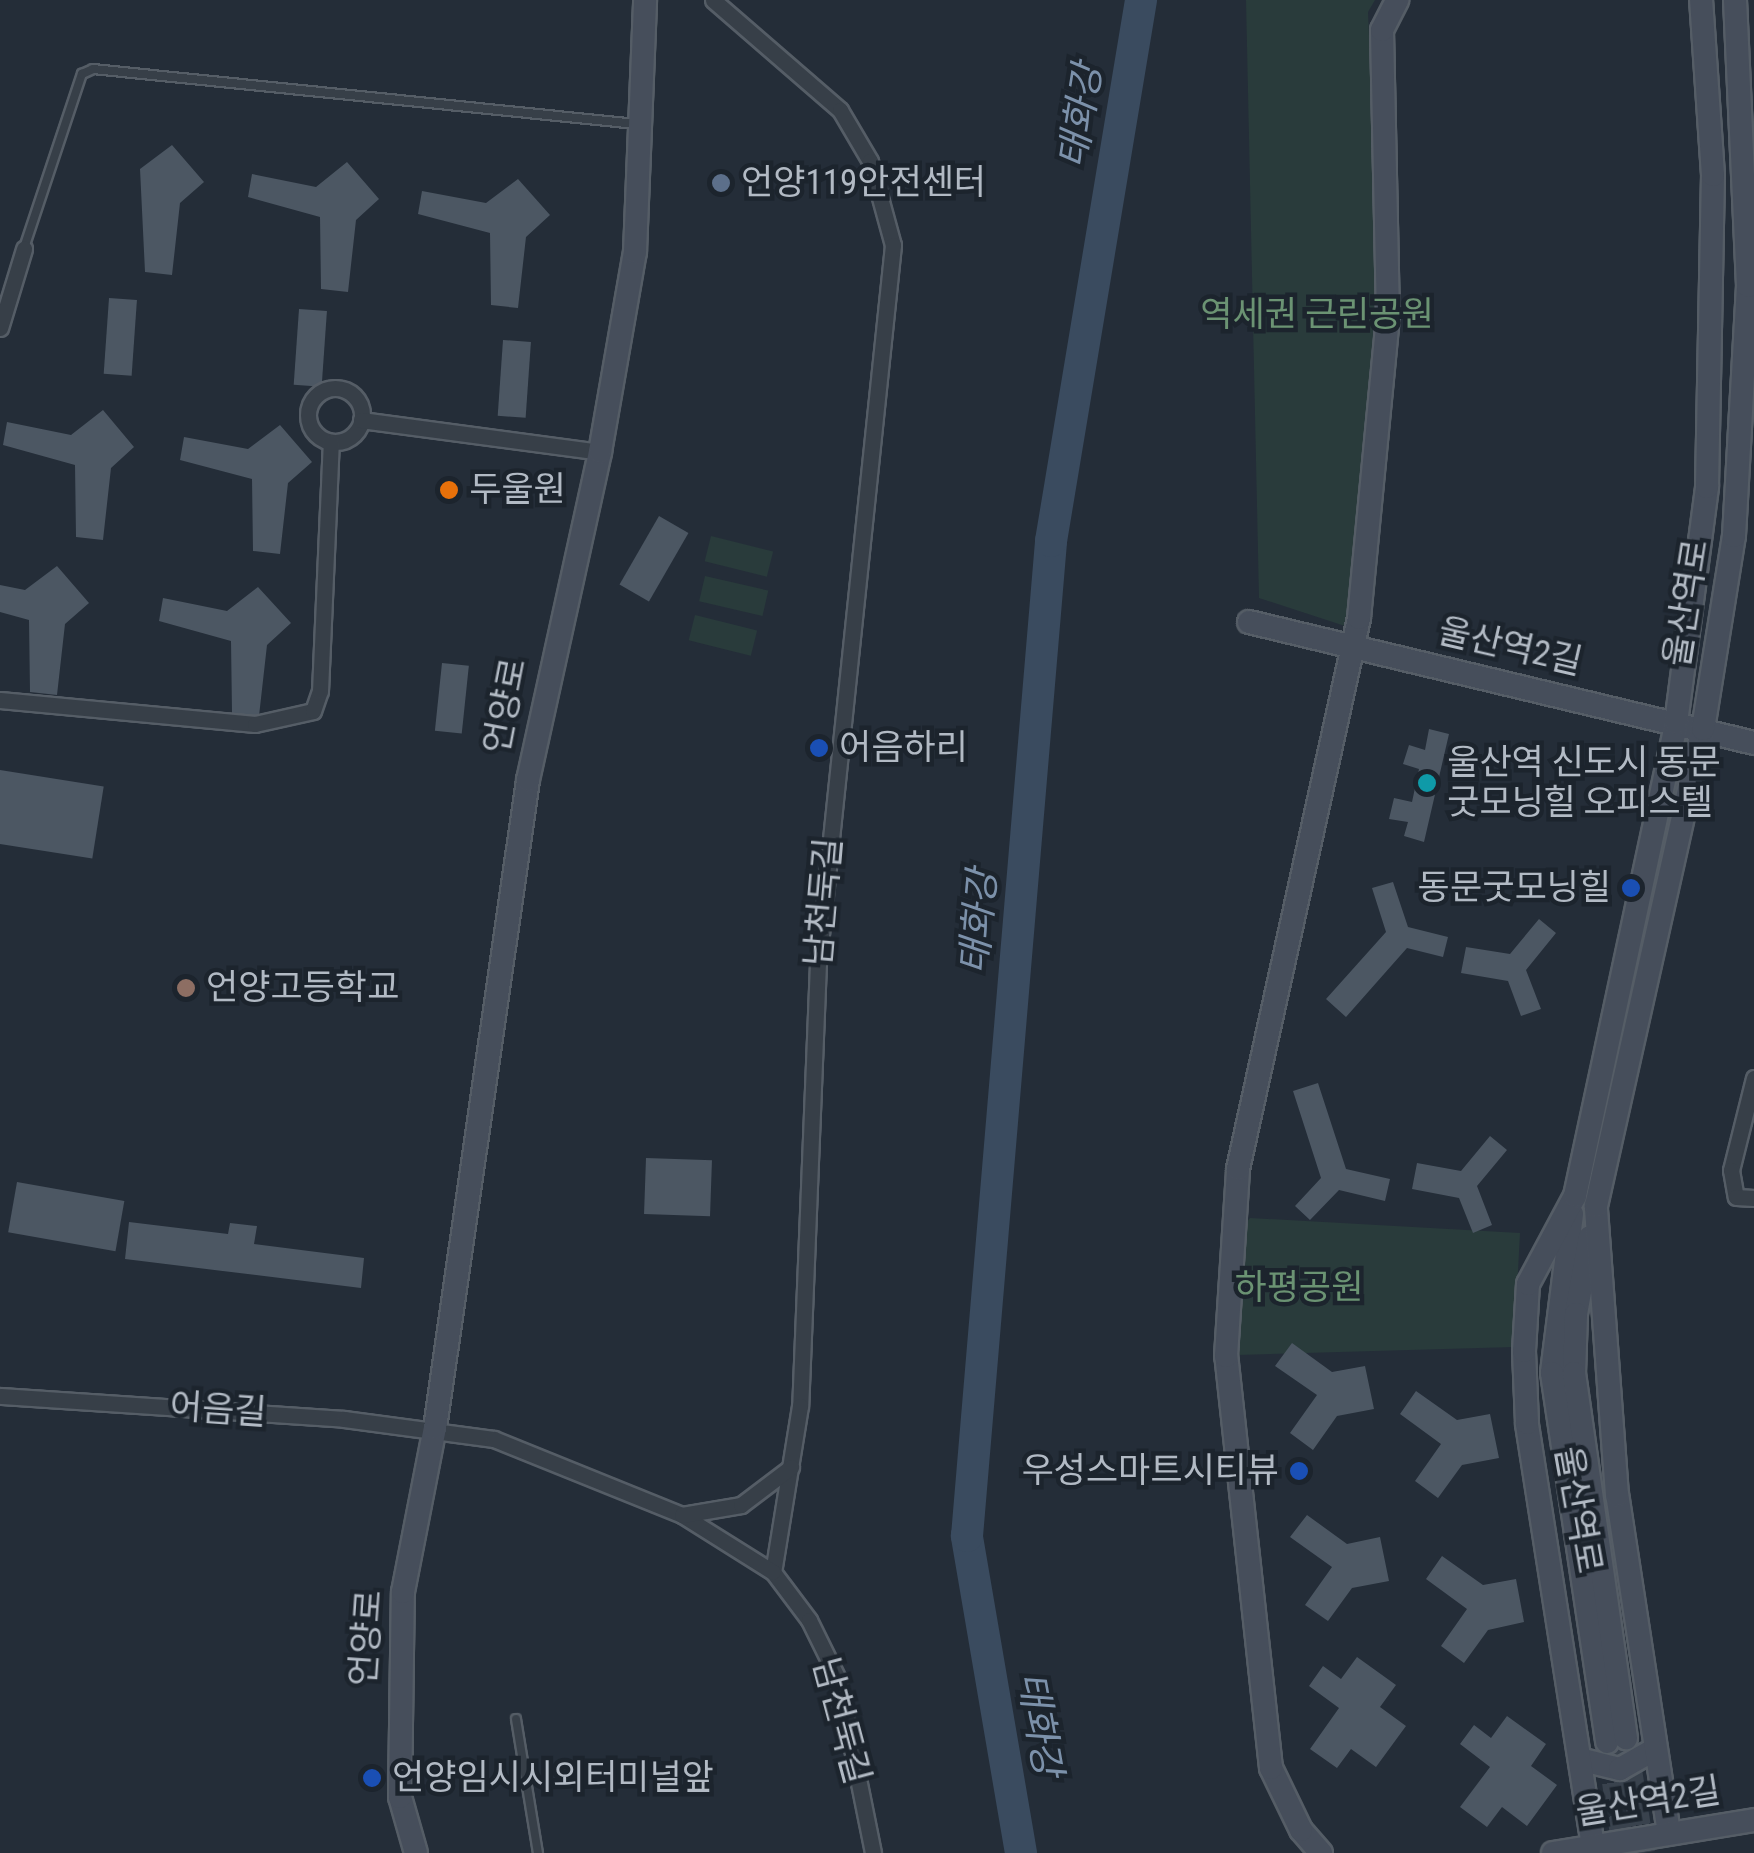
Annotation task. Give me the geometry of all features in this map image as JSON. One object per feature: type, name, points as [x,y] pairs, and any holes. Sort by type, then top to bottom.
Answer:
[{"type":"main road","name":"언양로","points":[[416,1853],[400,1798],[403,1592],[435,1428],[528,780],[600,452],[635,252],[645,124],[645,0]]},
{"type":"main road","points":[[1321,1853],[1300,1830],[1271,1768],[1226,1356],[1238,1169],[1353,646],[1388,317],[1382,30],[1397,0]]},
{"type":"main road","name":"울산역로","points":[[1616,1740],[1574,1373],[1576,1314],[1586,1201],[1676,723],[1707,486],[1712,175],[1702,0]]},
{"type":"main road","name":"울산역로","points":[[1669,1833],[1607,1410],[1586,1201],[1702,729],[1734,536],[1743,428],[1748,174],[1735,0]]},
{"type":"main road","name":"울산역2길","points":[[1249,622],[1754,743]]},
{"type":"main road","name":"울산역로","points":[[1586,1201],[1528,1284],[1524,1351],[1528,1423],[1583,1760],[1593,1846]]},
{"type":"main road","points":[[1583,1760],[1620,1769],[1655,1749]]},
{"type":"main road","name":"울산역2길","points":[[1553,1853],[1754,1820]]},
{"type":"street","name":"남천둑길","points":[[713,0],[840,110],[876,175],[894,245],[828,844],[808,1133],[800,1406],[773,1572],[809,1620],[838,1679],[873,1853]]},
{"type":"street","points":[[0,328],[23,252]]},
{"type":"street","points":[[346,391],[358,402],[362,420],[353,435],[332,442],[309,422],[310,405],[320,392],[346,391]]},
{"type":"street","points":[[362,420],[600,452]]},
{"type":"street","points":[[0,700],[254,724],[313,711],[320,690],[332,442]]},
{"type":"street","points":[[1754,1078],[1731,1170],[1736,1197],[1754,1198]]},
{"type":"street","name":"어음길","points":[[0,1396],[435,1428]]},
{"type":"street","points":[[435,1428],[494,1438],[682,1514],[773,1572]]},
{"type":"street","points":[[682,1514],[741,1505],[790,1467]]},
{"type":"lane","points":[[23,252],[82,74],[93,69],[645,124]]},
{"type":"lane","points":[[516,1718],[538,1853]]},
{"type":"green space","name":"역세권 근린공원","points":[[1246,0],[1375,0],[1368,12],[1381,315],[1348,627],[1259,598]]},
{"type":"green space","points":[[711,536],[773,551],[767,577],[705,561]]},
{"type":"green space","points":[[705,576],[768,591],[762,616],[699,601]]},
{"type":"green space","points":[[695,615],[757,630],[751,656],[689,640]]},
{"type":"green space","name":"하평공원","points":[[1250,1218],[1520,1233],[1514,1347],[1237,1355],[1234,1237]]},
{"type":"building","points":[[172,145],[204,182],[180,203],[172,275],[145,272],[140,169]]},
{"type":"building","points":[[347,162],[379,199],[356,220],[348,292],[321,289],[320,217],[248,197],[252,174],[316,187]]},
{"type":"building","points":[[518,179],[550,215],[526,237],[518,308],[491,305],[490,233],[418,214],[422,191],[486,203]]},
{"type":"building","points":[[109,298],[137,300],[132,376],[104,374]]},
{"type":"building","points":[[299,309],[327,311],[322,387],[294,385]]},
{"type":"building","points":[[503,340],[531,342],[526,418],[498,416]]},
{"type":"building","points":[[103,410],[134,447],[111,468],[103,540],[76,537],[75,465],[3,445],[7,422],[71,435]]},
{"type":"building","points":[[280,425],[312,462],[288,483],[280,554],[253,551],[252,479],[180,460],[184,437],[248,449]]},
{"type":"building","points":[[659,516],[688,533],[649,601],[620,584]]},
{"type":"building","points":[[57,566],[89,603],[65,624],[57,695],[30,692],[29,620],[0,612],[0,585],[25,590]]},
{"type":"building","points":[[258,587],[291,623],[267,645],[259,716],[232,713],[231,641],[159,621],[163,598],[227,611]]},
{"type":"building","points":[[442,663],[469,666],[462,733],[435,731]]},
{"type":"building","name":"울산역 신도시 동문 굿모닝힐 오피스텔","points":[[1429,729],[1449,734],[1424,842],[1404,836],[1408,822],[1389,819],[1394,798],[1412,802],[1419,769],[1403,764],[1409,745],[1425,750]]},
{"type":"building","points":[[0,770],[104,786],[92,859],[0,844]]},
{"type":"building","points":[[1393,882],[1408,927],[1448,937],[1443,957],[1407,948],[1346,1017],[1326,999],[1386,932],[1372,888]]},
{"type":"building","points":[[1539,919],[1556,933],[1526,970],[1541,1009],[1521,1016],[1508,981],[1461,973],[1466,947],[1510,954]]},
{"type":"building","points":[[1318,1083],[1346,1169],[1390,1179],[1385,1201],[1339,1190],[1310,1220],[1295,1206],[1321,1178],[1293,1091]]},
{"type":"building","points":[[1490,1136],[1507,1150],[1477,1186],[1492,1225],[1473,1233],[1459,1198],[1412,1189],[1417,1163],[1461,1171]]},
{"type":"building","points":[[646,1158],[712,1160],[710,1216],[644,1214]]},
{"type":"building","points":[[17,1182],[124,1201],[115,1251],[8,1232]]},
{"type":"building","points":[[129,1222],[228,1234],[230,1223],[257,1226],[254,1244],[364,1258],[361,1288],[125,1259]]},
{"type":"building","points":[[1292,1343],[1332,1372],[1365,1366],[1374,1409],[1337,1416],[1313,1450],[1290,1433],[1317,1395],[1275,1366]]},
{"type":"building","points":[[1416,1391],[1457,1420],[1490,1414],[1499,1458],[1462,1465],[1438,1498],[1415,1481],[1441,1444],[1400,1414]]},
{"type":"building","points":[[1307,1515],[1347,1544],[1380,1537],[1389,1581],[1352,1588],[1328,1621],[1305,1605],[1332,1567],[1290,1537]]},
{"type":"building","points":[[1442,1556],[1483,1585],[1516,1579],[1524,1622],[1488,1630],[1464,1663],[1441,1646],[1467,1609],[1426,1579]]},
{"type":"building","points":[[1357,1657],[1396,1685],[1380,1707],[1406,1726],[1376,1767],[1351,1749],[1337,1768],[1310,1749],[1339,1708],[1309,1686],[1323,1666],[1341,1679]]},
{"type":"building","points":[[1507,1716],[1546,1744],[1531,1766],[1557,1785],[1527,1826],[1502,1807],[1487,1827],[1460,1807],[1490,1767],[1460,1744],[1474,1725],[1491,1738]]},
{"type":"waterway","name":"태화강","points":[[1021,1853],[967,1536],[1051,541],[1141,0]]},
{"type":"tunnel","points":[[1626,1738],[1644,1853]]},
{"type":"tunnel","points":[[1608,1750],[1624,1853]]},
{"type":"place","name":"언양119안전센터","points":[[721,183]]},
{"type":"place","name":"두울원","points":[[449,490]]},
{"type":"place","name":"어음하리","points":[[819,748]]},
{"type":"place","name":"울산역 신도시 동문 굿모닝힐 오피스텔","points":[[1427,783]]},
{"type":"place","name":"동문굿모닝힐","points":[[1631,888]]},
{"type":"place","name":"언양고등학교","points":[[186,988]]},
{"type":"place","name":"우성스마트시티뷰","points":[[1299,1471]]},
{"type":"place","name":"언양임시시외터미널앞","points":[[372,1778]]}]
